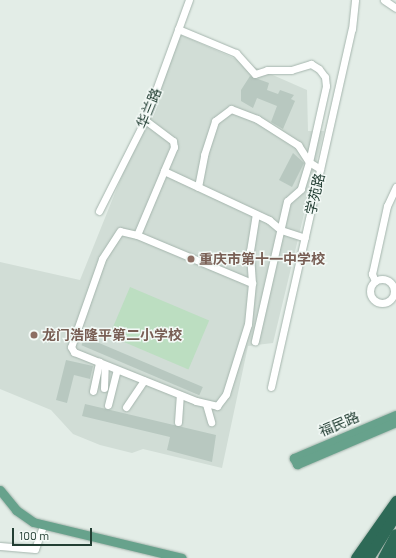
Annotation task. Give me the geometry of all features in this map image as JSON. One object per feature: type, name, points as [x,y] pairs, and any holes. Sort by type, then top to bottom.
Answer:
[{"type":"highway","points":[[368,558],[372,544],[396,501]]},
{"type":"highway","points":[[356,558],[372,544],[396,514]]},
{"type":"highway","points":[[383,558],[396,534]]},
{"type":"highway","points":[[392,558],[396,551]]},
{"type":"main road","name":"福民路","points":[[396,415],[295,461],[396,422]]},
{"type":"main road","points":[[0,490],[20,513],[43,526],[182,558]]},
{"type":"street","name":"华兰路","points":[[99,211],[145,120],[189,0]]},
{"type":"street","name":"学苑路","points":[[271,387],[352,29],[355,0]]},
{"type":"street","points":[[384,0],[396,8]]},
{"type":"street","points":[[178,29],[236,53],[255,74],[267,70],[291,70],[311,64],[319,69],[326,86],[309,162],[301,189],[287,201],[255,341]]},
{"type":"street","points":[[198,187],[204,155],[216,121],[231,109],[257,119],[298,146],[309,162],[320,168]]},
{"type":"street","points":[[137,235],[174,147],[173,141],[145,120]]},
{"type":"street","points":[[164,171],[256,214],[281,230],[305,238]]},
{"type":"street","points":[[375,281],[372,274],[385,213],[396,187]]},
{"type":"street","points":[[252,283],[137,235],[120,231],[102,260],[71,347],[74,352],[102,364],[180,395],[206,404],[217,406],[226,394],[248,324],[252,283],[250,251],[256,214]]},
{"type":"street","points":[[102,364],[104,388]]},
{"type":"street","points":[[93,391],[102,364]]},
{"type":"street","points":[[108,405],[117,370]]},
{"type":"street","points":[[126,406],[144,380]]},
{"type":"street","points":[[178,422],[180,395]]},
{"type":"street","points":[[206,404],[211,422]]},
{"type":"street","points":[[0,546],[35,549],[43,526]]},
{"type":"shaded area","name":"重庆市第十一中学校","points":[[179,34],[307,90],[308,131],[324,131],[273,343],[248,346],[222,468],[143,449],[132,453],[100,445],[73,434],[51,410],[0,389],[0,262],[80,280]]},
{"type":"green space","points":[[130,287],[209,321],[188,369],[109,336]]},
{"type":"building","points":[[250,76],[269,83],[267,90],[278,94],[280,90],[294,95],[291,99],[295,101],[283,129],[271,122],[277,106],[257,98],[253,108],[241,101],[241,90]]},
{"type":"building","points":[[293,153],[304,163],[292,187],[279,180]]},
{"type":"building","points":[[85,337],[203,387],[199,395],[81,345]]},
{"type":"building","points":[[66,360],[93,366],[90,379],[74,375],[67,403],[56,400]]},
{"type":"building","points":[[85,404],[216,435],[212,462],[167,450],[170,437],[82,416]]},
{"type":"place","name":"重庆市第十一中学校","points":[[191,259]]},
{"type":"place","name":"龙门浩隆平第二小学校","points":[[34,335]]}]
